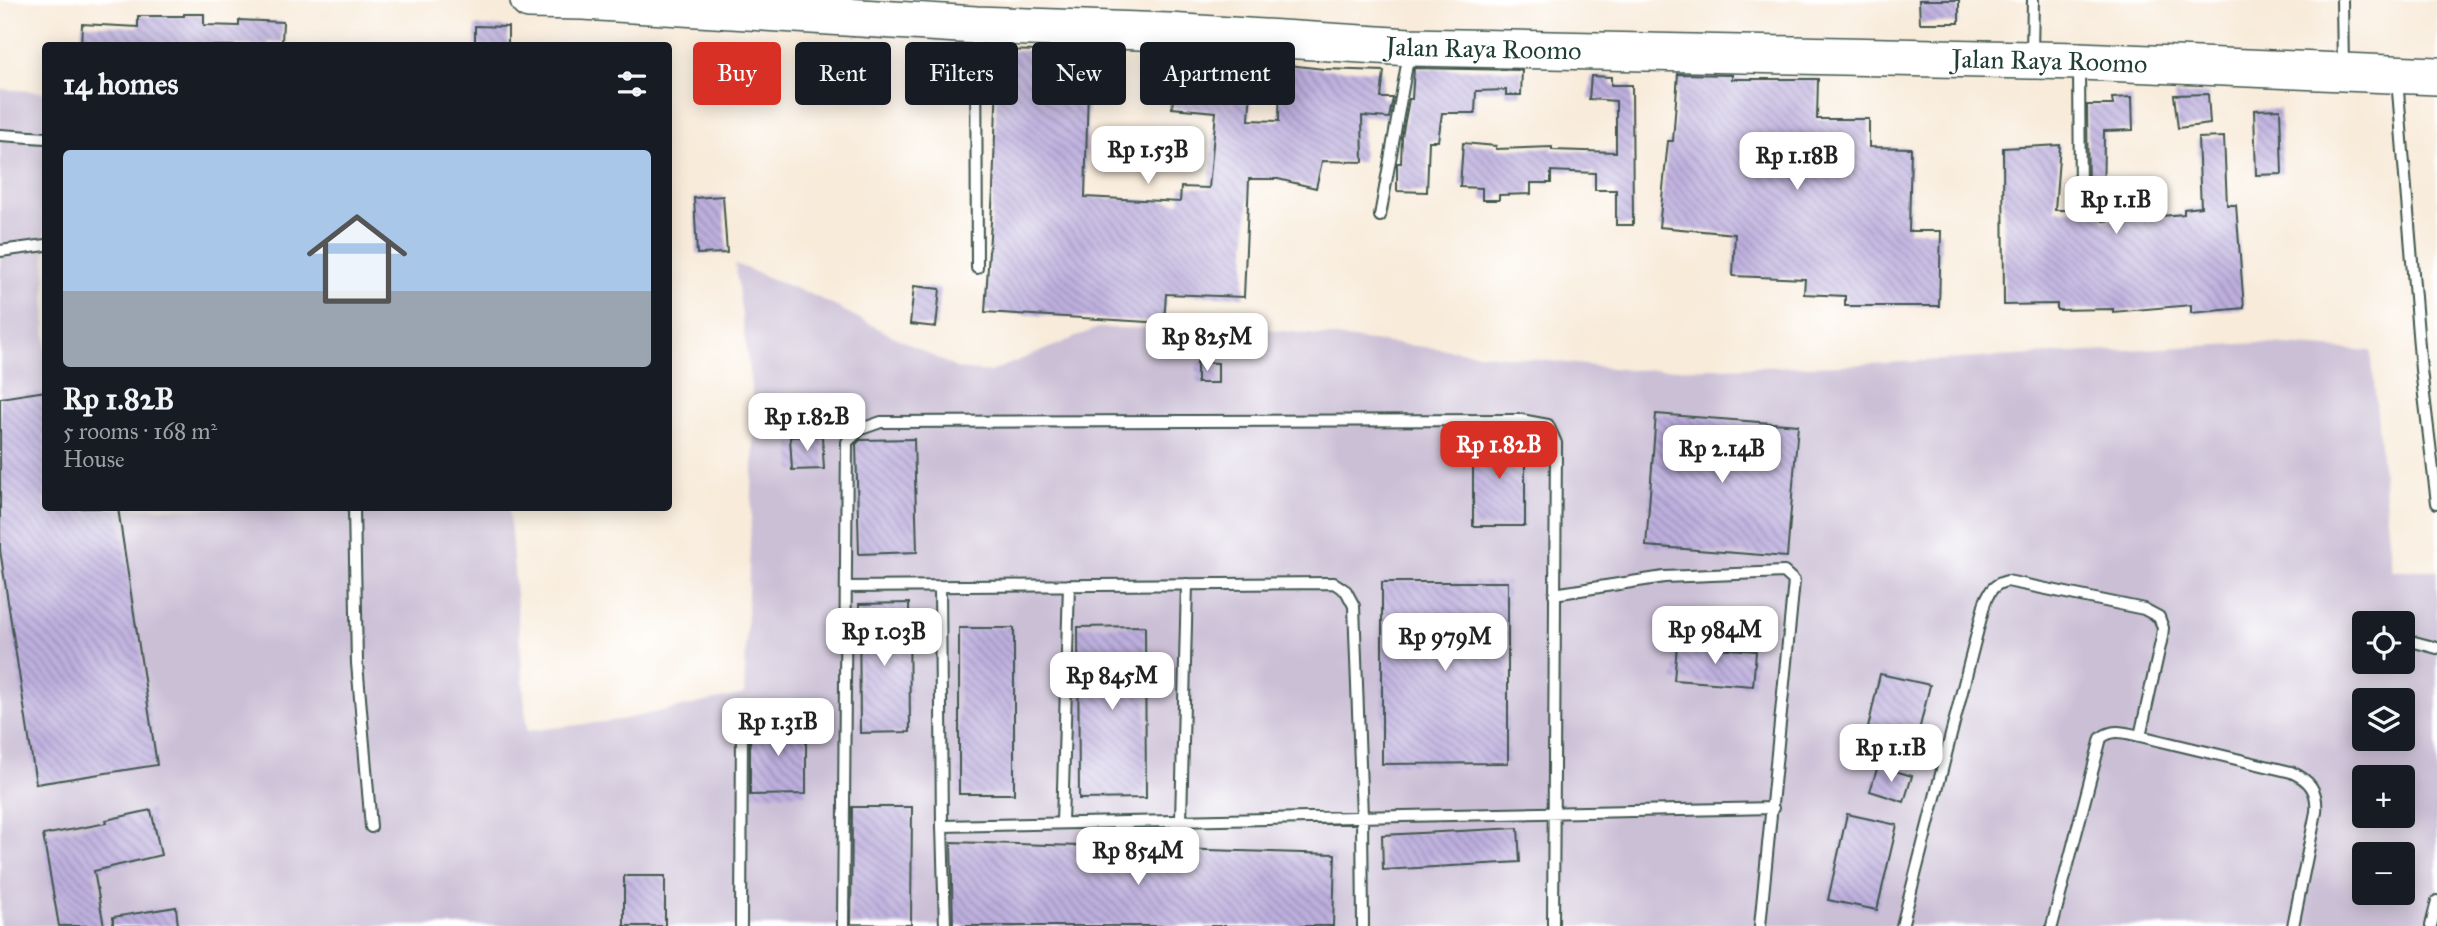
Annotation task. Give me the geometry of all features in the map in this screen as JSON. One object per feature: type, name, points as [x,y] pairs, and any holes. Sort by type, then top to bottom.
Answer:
[{"type":"highway","name":"Jalan Raya Roomo","points":[[529,0],[1410,47],[2079,61],[2437,76]]},
{"type":"lane","points":[[2031,60],[2033,0]]},
{"type":"lane","points":[[2342,0],[2343,74]]},
{"type":"lane","points":[[976,25],[977,268]]},
{"type":"lane","points":[[1380,216],[1410,47]]},
{"type":"lane","points":[[2079,61],[2080,198]]},
{"type":"lane","points":[[2397,76],[2421,370],[2437,503]]},
{"type":"lane","points":[[0,135],[42,138]]},
{"type":"lane","points":[[0,251],[42,246]]},
{"type":"lane","points":[[843,926],[848,442],[861,429],[881,422],[1521,420],[1548,425],[1556,443],[1553,926]]},
{"type":"lane","points":[[354,511],[357,663],[371,827]]},
{"type":"lane","points":[[1554,594],[1664,578],[1784,572],[1794,581],[1760,926]]},
{"type":"lane","points":[[1902,926],[1985,602],[1992,588],[1998,583],[2007,581],[2144,609],[2159,617],[2163,628],[2162,638],[2140,736]]},
{"type":"lane","points":[[846,587],[1334,583],[1346,592],[1354,606],[1363,926]]},
{"type":"lane","points":[[1181,820],[1186,584]]},
{"type":"lane","points":[[1062,823],[1069,585]]},
{"type":"lane","points":[[940,586],[945,926]]},
{"type":"lane","points":[[2415,642],[2437,648]]},
{"type":"lane","points":[[741,926],[742,724]]},
{"type":"lane","points":[[2052,926],[2101,738],[2117,731],[2291,772],[2303,777],[2310,784],[2317,801],[2293,926]]},
{"type":"lane","points":[[942,826],[1773,808]]},
{"type":"lane","points":[[2431,926],[2437,901]]},
{"type":"shaded area","points":[[0,89],[42,92],[42,511],[509,511],[527,731],[620,720],[744,694],[755,416],[735,264],[817,297],[958,369],[990,372],[1098,328],[1256,328],[1629,370],[1848,365],[2257,343],[2371,351],[2392,570],[2437,570],[2437,926],[0,926]]},
{"type":"building","points":[[1919,0],[1959,0],[1959,23],[1920,23]]},
{"type":"building","points":[[204,14],[204,25],[239,26],[239,20],[283,22],[282,42],[81,42],[82,24],[138,27],[138,16]]},
{"type":"building","points":[[475,26],[508,27],[508,42],[475,42]]},
{"type":"building","points":[[1018,50],[1032,51],[1032,105],[1088,105],[1085,197],[1180,202],[1181,187],[1209,188],[1216,112],[1172,108],[1172,105],[1250,105],[1249,120],[1279,121],[1279,105],[1295,105],[1295,66],[1384,71],[1381,98],[1393,98],[1389,118],[1362,116],[1363,162],[1322,161],[1316,188],[1278,179],[1249,179],[1244,297],[1166,294],[1164,323],[985,312],[996,105],[1018,105]]},
{"type":"building","points":[[1414,68],[1522,70],[1521,95],[1506,95],[1506,90],[1476,91],[1475,113],[1442,113],[1438,141],[1429,141],[1427,192],[1397,191],[1397,163],[1401,163],[1402,137],[1409,99],[1412,99]]},
{"type":"building","points":[[1678,74],[1732,75],[1732,79],[1818,79],[1817,119],[1869,119],[1869,147],[1911,148],[1909,231],[1941,231],[1939,306],[1845,306],[1845,296],[1804,294],[1805,279],[1733,276],[1735,234],[1659,227],[1668,141],[1673,141]]},
{"type":"building","points":[[1591,76],[1611,77],[1611,85],[1632,85],[1633,225],[1616,225],[1616,190],[1595,190],[1595,173],[1551,171],[1551,183],[1531,183],[1531,194],[1499,195],[1499,200],[1482,200],[1482,188],[1460,187],[1463,143],[1496,146],[1496,149],[1552,147],[1552,150],[1616,152],[1616,101],[1589,99]]},
{"type":"building","points":[[2208,94],[2210,124],[2178,128],[2174,95]]},
{"type":"building","points":[[2132,97],[2133,130],[2104,131],[2103,221],[2184,214],[2184,209],[2201,207],[2198,138],[2224,137],[2227,205],[2236,205],[2244,308],[2191,313],[2191,305],[2113,312],[2113,309],[2057,310],[2057,304],[2004,305],[2003,148],[2060,145],[2055,210],[2084,210],[2088,198],[2087,105],[2113,105],[2112,98]]},
{"type":"building","points":[[2280,109],[2282,174],[2256,175],[2254,110]]},
{"type":"building","points":[[723,196],[727,253],[697,254],[694,198]]},
{"type":"building","points":[[914,286],[940,289],[936,327],[910,324]]},
{"type":"building","points":[[1197,362],[1218,363],[1218,383],[1197,383]]},
{"type":"building","points":[[42,392],[42,511],[118,511],[157,765],[36,784],[0,550],[0,398]]},
{"type":"building","points":[[1656,414],[1798,425],[1787,557],[1646,546]]},
{"type":"building","points":[[822,436],[824,469],[792,470],[790,437]]},
{"type":"building","points":[[1473,437],[1525,437],[1525,526],[1473,526]]},
{"type":"building","points":[[914,439],[917,552],[859,554],[856,444],[860,440]]},
{"type":"building","points":[[1382,582],[1508,582],[1508,763],[1382,764]]},
{"type":"building","points":[[909,603],[910,732],[860,733],[859,604]]},
{"type":"building","points":[[1145,626],[1146,798],[1079,799],[1078,627]]},
{"type":"building","points":[[959,628],[1014,628],[1014,794],[959,794]]},
{"type":"building","points":[[1677,645],[1756,651],[1753,686],[1674,680]]},
{"type":"building","points":[[1880,674],[1930,685],[1917,739],[1868,728]]},
{"type":"building","points":[[806,722],[806,794],[750,795],[750,723]]},
{"type":"building","points":[[1878,766],[1912,776],[1904,802],[1870,791]]},
{"type":"building","points":[[852,807],[912,807],[911,925],[851,924]]},
{"type":"building","points":[[151,810],[161,855],[94,871],[104,926],[59,926],[43,835],[107,823],[106,820]]},
{"type":"building","points":[[1847,814],[1897,825],[1877,910],[1828,900]]},
{"type":"building","points":[[1518,828],[1520,862],[1383,870],[1382,835]]},
{"type":"building","points":[[951,842],[1335,854],[1333,926],[953,926]]},
{"type":"building","points":[[624,876],[665,876],[665,926],[624,926]]},
{"type":"building","points":[[176,907],[178,926],[113,926],[113,917]]}]
